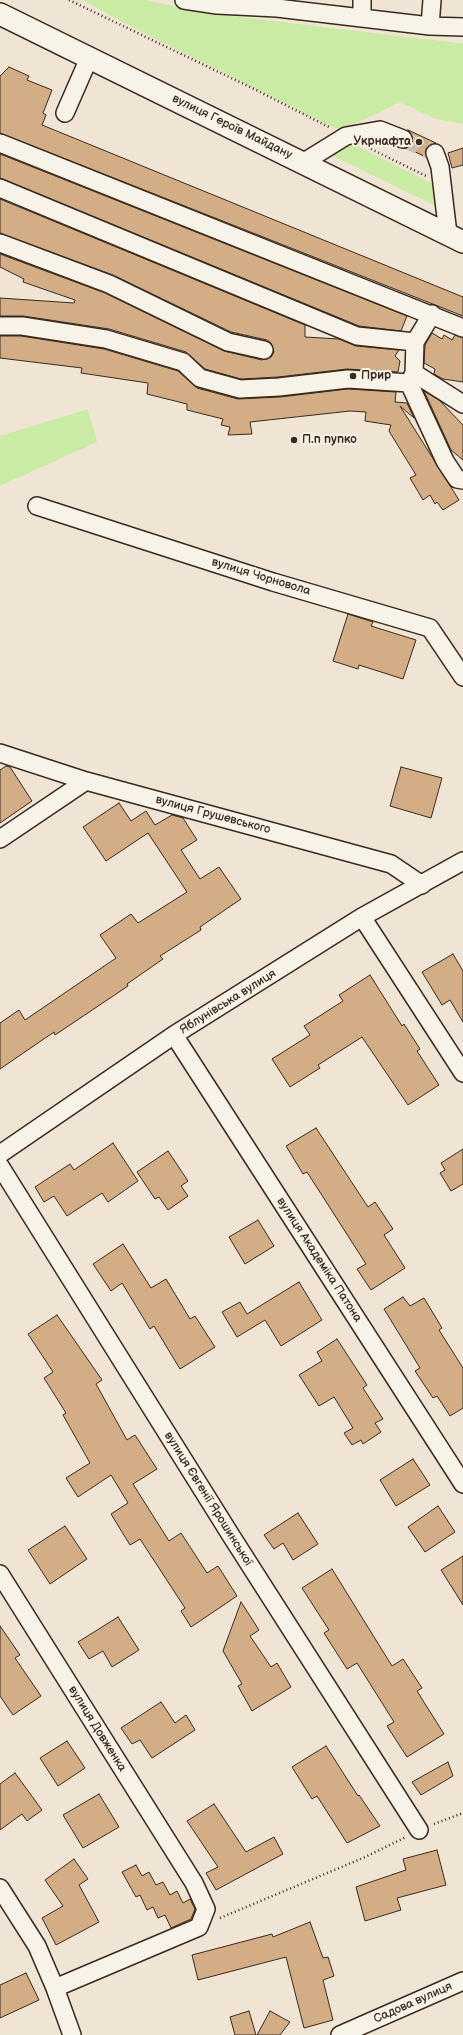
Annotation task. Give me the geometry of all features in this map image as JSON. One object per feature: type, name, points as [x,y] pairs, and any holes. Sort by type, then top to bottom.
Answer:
[{"type":"main road","name":"вулиця Героїв Майдану","points":[[0,14],[304,162],[455,238]]},
{"type":"street","points":[[184,0],[278,4],[362,18],[430,26],[463,27]]},
{"type":"street","points":[[362,0],[362,18]]},
{"type":"street","points":[[430,26],[432,0]]},
{"type":"street","points":[[65,113],[89,58]]},
{"type":"street","points":[[304,162],[346,136],[380,130],[403,139]]},
{"type":"street","points":[[0,143],[432,314],[463,328]]},
{"type":"street","points":[[435,153],[440,167],[442,184],[455,238]]},
{"type":"street","points":[[0,188],[357,336],[415,342]]},
{"type":"street","points":[[0,242],[109,284],[228,342],[264,350]]},
{"type":"street","points":[[432,314],[415,342],[412,378],[445,461],[457,479],[463,480]]},
{"type":"street","points":[[0,326],[22,326],[106,339],[183,362],[200,378],[240,389],[279,387],[348,380],[412,378],[463,404]]},
{"type":"street","name":"вулиця Чорновола","points":[[37,506],[272,582],[430,628],[463,677]]},
{"type":"street","name":"вулиця Грушевського","points":[[0,753],[86,781],[391,864],[422,884]]},
{"type":"street","points":[[0,839],[86,781]]},
{"type":"street","name":"Яблунівська вулиця","points":[[0,1154],[174,1035],[362,917],[463,861]]},
{"type":"street","points":[[362,917],[463,1073]]},
{"type":"street","name":"вулиця Академіка Патона","points":[[174,1035],[463,1484]]},
{"type":"street","name":"вулиця Євгенії Ярошинської","points":[[0,1166],[230,1534],[419,1830]]},
{"type":"street","name":"вулиця Довженка","points":[[0,1574],[194,1883],[206,1909],[199,1927]]},
{"type":"street","points":[[0,1888],[36,1946],[55,1988],[72,2035]]},
{"type":"street","points":[[55,1988],[199,1927]]},
{"type":"street","name":"Садова вулиця","points":[[340,2035],[463,1981]]},
{"type":"path","points":[[69,0],[252,88],[442,184]]},
{"type":"path","points":[[199,1927],[362,1858],[419,1830],[463,1813]]},
{"type":"green space","points":[[83,0],[145,0],[207,13],[463,43],[463,124],[436,119],[400,102],[340,131],[124,23]]},
{"type":"green space","points":[[353,144],[435,185],[438,204],[436,206],[333,156],[342,147]]},
{"type":"green space","points":[[88,409],[97,442],[0,486],[0,436]]},
{"type":"building","points":[[9,67],[29,76],[27,80],[52,90],[43,113],[46,115],[42,125],[463,297],[463,316],[0,133],[0,76]]},
{"type":"building","points":[[408,130],[436,143],[427,147],[425,152],[426,157],[407,148],[412,143],[413,138]]},
{"type":"building","points":[[463,148],[463,165],[452,168],[448,153]]},
{"type":"building","points":[[0,154],[407,316],[401,331],[359,326],[0,178]]},
{"type":"building","points":[[0,199],[305,325],[305,337],[339,339],[356,346],[399,350],[395,356],[400,361],[398,372],[347,369],[278,377],[241,379],[205,369],[186,352],[109,329],[23,316],[0,316],[0,298],[74,303],[75,300],[23,282],[24,279],[0,267],[0,254],[105,293],[224,351],[262,360],[271,357],[274,352],[271,343],[267,340],[231,332],[113,275],[0,233]]},
{"type":"building","points":[[432,333],[442,339],[444,335],[452,340],[455,335],[463,338],[463,382],[443,379],[434,374],[435,369],[424,363],[425,345]]},
{"type":"building","points":[[0,336],[21,336],[104,349],[178,371],[197,388],[238,399],[280,397],[348,389],[396,392],[395,402],[407,403],[414,418],[400,406],[459,500],[443,510],[437,502],[435,504],[430,495],[423,500],[410,478],[416,475],[389,431],[391,425],[365,421],[366,412],[350,411],[250,422],[252,434],[228,435],[230,427],[221,425],[223,419],[187,410],[187,404],[147,394],[148,383],[81,373],[82,368],[0,358]]},
{"type":"building","points":[[424,391],[439,400],[463,425],[463,460],[451,450]]},
{"type":"building","points":[[348,614],[373,622],[371,626],[416,640],[403,679],[359,665],[358,669],[333,661]]},
{"type":"building","points":[[6,766],[10,767],[32,801],[0,823],[0,770]]},
{"type":"building","points":[[401,767],[442,778],[431,818],[390,806]]},
{"type":"building","points":[[119,803],[131,821],[146,811],[155,825],[172,815],[183,818],[197,840],[181,850],[200,879],[219,867],[241,899],[200,927],[201,930],[160,956],[163,959],[127,984],[128,986],[55,1035],[54,1032],[0,1069],[0,1023],[19,1010],[25,1020],[116,958],[100,935],[131,914],[138,923],[187,892],[148,833],[106,861],[83,827]]},
{"type":"building","points":[[453,954],[463,971],[463,1022],[450,1000],[442,1005],[422,972]]},
{"type":"building","points":[[370,975],[402,1026],[404,1024],[420,1049],[417,1051],[439,1085],[408,1105],[362,1037],[318,1065],[320,1068],[290,1087],[272,1059],[310,1035],[304,1026],[343,1001],[339,995]]},
{"type":"building","points":[[316,1128],[368,1207],[375,1202],[393,1229],[384,1235],[405,1268],[371,1290],[357,1269],[366,1264],[307,1172],[303,1174],[286,1146]]},
{"type":"building","points":[[113,1143],[138,1181],[108,1202],[102,1193],[67,1216],[54,1196],[44,1202],[35,1187],[70,1164],[74,1170]]},
{"type":"building","points":[[463,1149],[463,1184],[451,1191],[440,1173],[445,1170],[441,1163]]},
{"type":"building","points":[[168,1151],[188,1181],[181,1186],[188,1196],[168,1210],[159,1197],[155,1199],[137,1172]]},
{"type":"building","points":[[258,1220],[274,1246],[245,1264],[229,1237]]},
{"type":"building","points":[[123,1244],[151,1288],[166,1279],[190,1319],[195,1316],[215,1347],[180,1369],[154,1326],[150,1329],[122,1283],[111,1291],[93,1264]]},
{"type":"building","points":[[299,1282],[322,1320],[281,1346],[265,1320],[237,1337],[222,1312],[240,1302],[247,1314]]},
{"type":"building","points":[[403,1297],[410,1306],[424,1298],[442,1328],[439,1330],[463,1368],[463,1408],[450,1416],[437,1396],[433,1398],[415,1371],[420,1368],[384,1309]]},
{"type":"building","points":[[57,1315],[102,1380],[96,1384],[127,1440],[135,1435],[157,1469],[133,1484],[169,1541],[181,1533],[207,1573],[218,1566],[237,1596],[191,1627],[181,1611],[185,1608],[140,1539],[130,1545],[111,1514],[128,1503],[111,1475],[78,1497],[66,1478],[90,1463],[63,1415],[66,1413],[44,1378],[53,1372],[28,1334]]},
{"type":"building","points":[[337,1339],[367,1385],[363,1388],[383,1419],[375,1423],[381,1432],[363,1444],[361,1440],[352,1445],[344,1433],[353,1428],[334,1397],[319,1406],[299,1375],[322,1361],[317,1352]]},
{"type":"building","points":[[413,1459],[430,1485],[396,1506],[380,1480]]},
{"type":"building","points":[[438,1506],[455,1532],[425,1552],[408,1527]]},
{"type":"building","points":[[298,1513],[318,1544],[293,1560],[283,1543],[274,1549],[264,1535]]},
{"type":"building","points":[[65,1526],[87,1559],[50,1584],[28,1550]]},
{"type":"building","points":[[463,1556],[463,1605],[441,1570]]},
{"type":"building","points":[[332,1569],[392,1666],[403,1659],[422,1688],[417,1691],[444,1734],[407,1757],[387,1726],[394,1722],[357,1663],[347,1669],[324,1633],[329,1630],[302,1588]]},
{"type":"building","points":[[241,1602],[259,1630],[250,1636],[271,1667],[277,1663],[291,1687],[252,1711],[238,1686],[242,1684],[223,1651]]},
{"type":"building","points":[[118,1617],[139,1650],[112,1667],[103,1651],[89,1659],[78,1642]]},
{"type":"building","points":[[0,1626],[20,1655],[15,1658],[41,1696],[13,1715],[0,1696]]},
{"type":"building","points":[[161,1702],[175,1723],[186,1715],[195,1730],[152,1758],[140,1740],[132,1744],[121,1728]]},
{"type":"building","points":[[67,1741],[85,1768],[58,1786],[40,1758]]},
{"type":"building","points":[[326,1746],[358,1796],[359,1795],[380,1826],[347,1843],[317,1796],[312,1799],[292,1767]]},
{"type":"building","points":[[448,1762],[453,1776],[421,1795],[412,1782]]},
{"type":"building","points":[[15,1773],[42,1810],[27,1821],[22,1814],[0,1830],[0,1784]]},
{"type":"building","points":[[99,1794],[119,1827],[83,1848],[63,1815]]},
{"type":"building","points":[[214,1804],[246,1852],[274,1837],[283,1854],[216,1890],[206,1873],[218,1867],[187,1821]]},
{"type":"building","points":[[437,1850],[446,1885],[397,1898],[401,1910],[365,1921],[356,1887],[406,1870],[403,1859]]},
{"type":"building","points":[[74,1859],[88,1879],[79,1885],[99,1922],[56,1945],[42,1918],[63,1906],[45,1880]]},
{"type":"building","points":[[136,1865],[142,1876],[149,1872],[156,1885],[163,1882],[170,1895],[177,1891],[183,1903],[190,1899],[195,1909],[191,1919],[171,1928],[165,1915],[158,1918],[153,1907],[147,1910],[140,1895],[136,1897],[122,1872]]},
{"type":"building","points":[[310,1922],[323,1958],[328,1957],[334,1976],[323,1980],[333,2020],[304,2028],[286,1957],[198,1980],[192,1955],[272,1934],[273,1937]]},
{"type":"building","points":[[26,1973],[39,2000],[0,2018],[0,1985]]},
{"type":"building","points":[[249,2011],[256,2035],[235,2035],[230,2017]]},
{"type":"building","points":[[270,2011],[290,2022],[280,2035],[257,2035]]},
{"type":"tunnel","points":[[403,139],[435,153]]},
{"type":"place","name":"Укрнафта","points":[[419,142]]},
{"type":"place","name":"Прир","points":[[353,376]]},
{"type":"place","name":"П.п пупко","points":[[294,440]]}]
